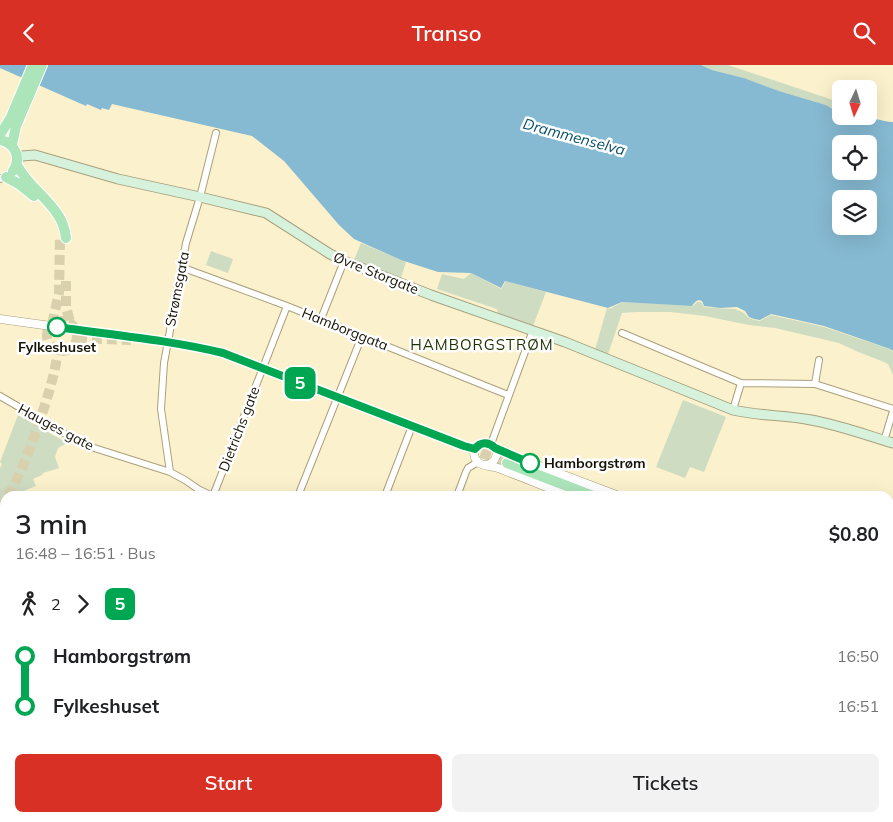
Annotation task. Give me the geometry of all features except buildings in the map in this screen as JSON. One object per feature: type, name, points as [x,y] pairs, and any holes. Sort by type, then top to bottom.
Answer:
[{"type":"main road","points":[[12,145],[33,65]]},
{"type":"main road","points":[[0,135],[42,65]]},
{"type":"main road","points":[[0,140],[12,145],[24,179],[59,216],[64,229],[63,238],[54,221],[40,203],[19,184],[2,178]]},
{"type":"main road","name":"Øvre Storgate","points":[[17,161],[22,156],[35,155],[118,179],[266,213],[344,261],[432,295],[533,330],[733,410],[757,415],[809,419],[889,442]]},
{"type":"main road","points":[[2,178],[12,172],[17,161]]},
{"type":"main road","points":[[506,463],[580,491]]},
{"type":"street","name":"Strømsgata","points":[[170,472],[161,409],[164,363],[186,243],[216,133]]},
{"type":"street","points":[[321,319],[344,261]]},
{"type":"street","name":"Hamborggata","points":[[181,267],[321,319],[508,395]]},
{"type":"street","name":"Dietrichs gate","points":[[214,491],[287,306]]},
{"type":"street","points":[[0,319],[167,342],[223,353],[475,449]]},
{"type":"street","points":[[488,465],[496,458],[497,454],[493,446],[508,395],[533,330]]},
{"type":"street","name":"Øvre Storgate","points":[[622,333],[741,383],[815,384],[893,410],[889,442]]},
{"type":"street","points":[[300,491],[362,336]]},
{"type":"street","points":[[815,384],[819,360]]},
{"type":"street","points":[[733,410],[741,383]]},
{"type":"street","name":"Hauges gate","points":[[0,396],[79,442],[170,472],[185,480],[195,491]]},
{"type":"street","points":[[387,491],[412,426]]},
{"type":"street","points":[[557,491],[478,462],[474,456],[475,449],[483,443],[493,446],[516,457],[606,491]]},
{"type":"street","points":[[459,491],[466,471],[478,462]]},
{"type":"green space","points":[[701,65],[728,65],[832,100],[832,109],[744,78],[712,70]]},
{"type":"green space","points":[[361,243],[406,262],[401,278],[354,260]]},
{"type":"green space","points":[[211,251],[233,259],[228,273],[206,265]]},
{"type":"green space","points":[[471,273],[501,289],[506,281],[546,292],[533,326],[498,314],[497,309],[437,289],[442,274],[464,279]]},
{"type":"green space","points":[[623,302],[693,306],[697,302],[701,302],[704,307],[735,309],[754,320],[760,321],[771,315],[824,327],[889,349],[893,352],[893,375],[888,364],[839,343],[775,328],[670,312],[622,313],[608,354],[595,350],[607,308],[609,309]]},
{"type":"green space","points":[[683,400],[726,417],[704,472],[690,467],[685,478],[656,467]]},
{"type":"green space","points":[[18,415],[67,443],[58,448],[55,457],[59,468],[43,473],[33,479],[36,486],[23,491],[0,491],[0,468],[2,464],[0,462]]},
{"type":"water","name":"Drammenselva","points":[[0,65],[701,65],[826,105],[832,109],[832,125],[878,125],[878,120],[893,122],[893,351],[824,326],[771,314],[760,320],[754,319],[737,307],[720,308],[704,306],[700,300],[696,301],[692,306],[622,302],[608,308],[505,281],[501,288],[471,273],[438,272],[401,260],[354,239],[339,225],[284,161],[252,136],[112,104],[109,110],[102,108],[101,110],[87,104],[86,106],[0,68]]},
{"type":"tunnel","points":[[52,324],[59,293],[60,239]]},
{"type":"tunnel","points":[[66,281],[66,307],[70,322]]},
{"type":"tunnel","points":[[62,321],[73,325],[77,336],[73,347],[62,351],[51,347],[47,336],[51,325],[62,321]]},
{"type":"tunnel","points":[[77,338],[131,340]]},
{"type":"tunnel","points":[[10,491],[24,463],[47,400],[58,351]]},
{"type":"tunnel","points":[[467,447],[507,463]]},
{"type":"bus line","name":"5","points":[[57,327],[159,341],[223,353],[464,446],[475,449],[480,444],[487,443],[530,463]]},
{"type":"place","name":"Fylkeshuset","points":[[57,327]]},
{"type":"place","name":"Hamborgstrøm","points":[[530,463]]},
{"type":"district","name":"HAMBORGSTRØM","points":[[482,345]]}]
